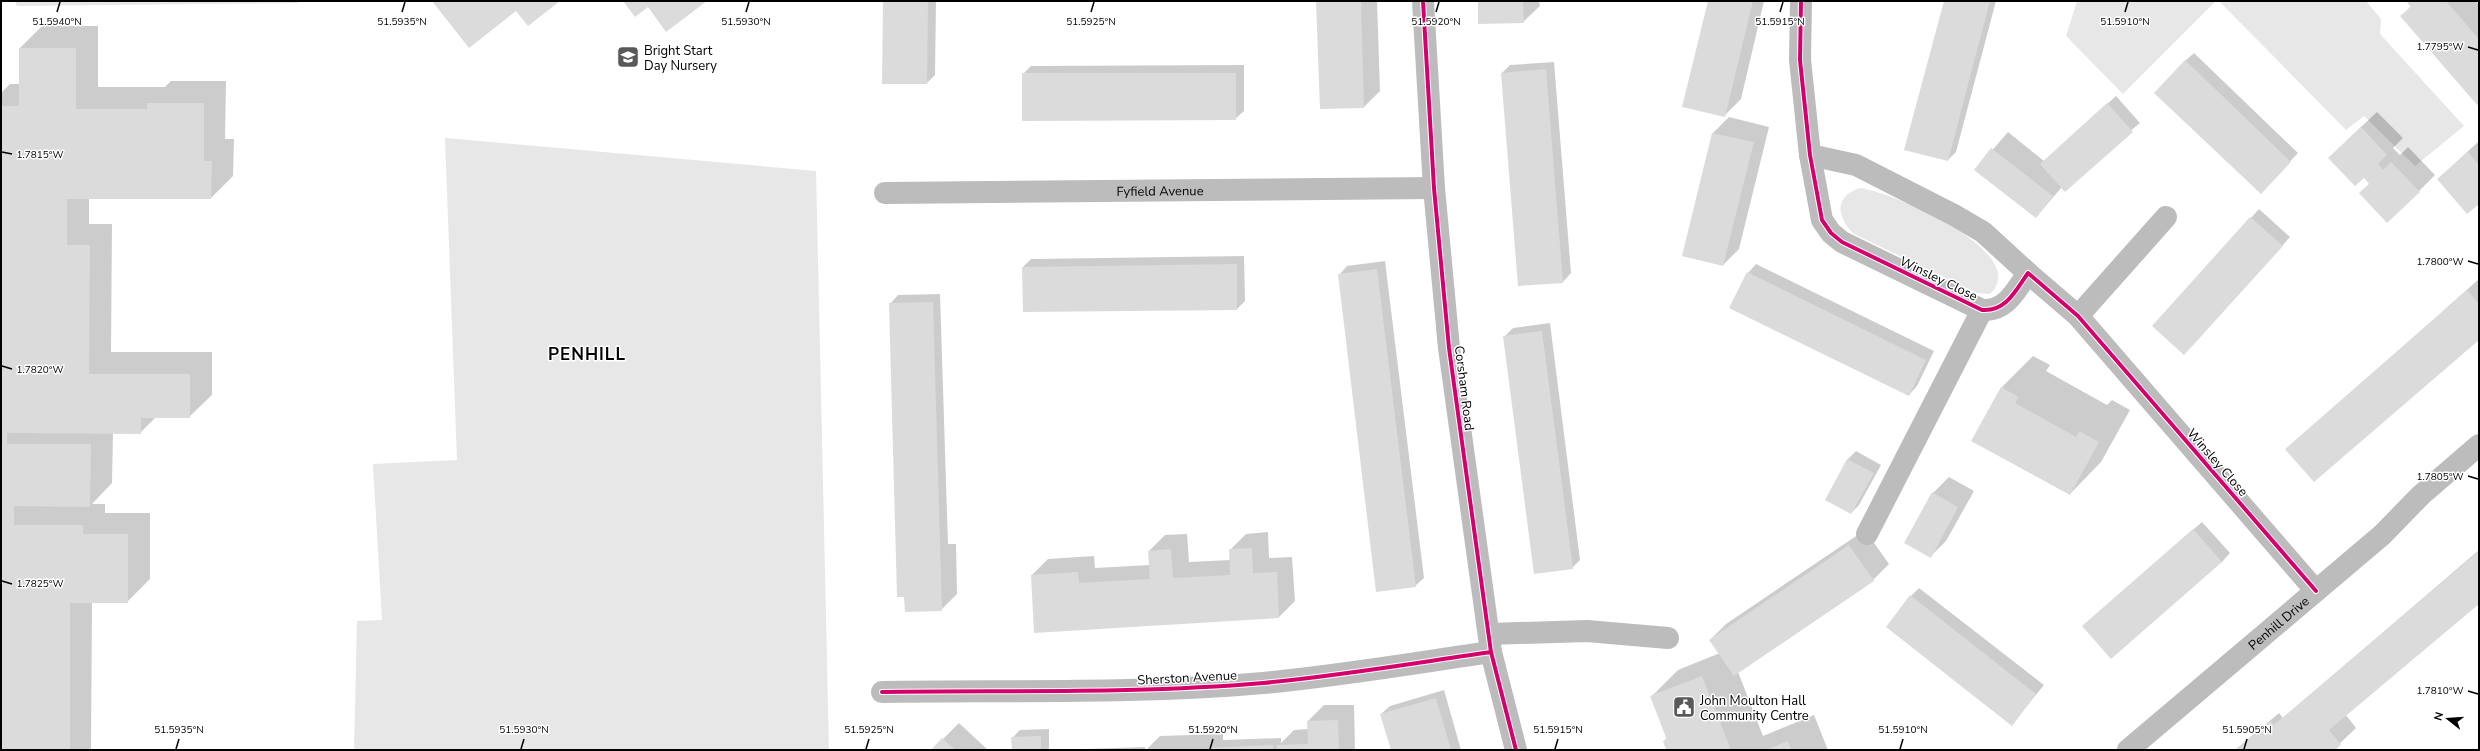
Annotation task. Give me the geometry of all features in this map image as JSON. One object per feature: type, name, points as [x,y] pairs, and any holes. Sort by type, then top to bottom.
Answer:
[{"type":"street","name":"Corsham Road","points":[[1423,1],[1434,188],[1449,348],[1474,543],[1490,643],[1516,750]]},
{"type":"street","name":"Winsley Close","points":[[1801,1],[1800,60],[1810,155],[1822,220],[1831,233],[1842,242],[1982,310],[1990,311],[2001,307],[2012,297],[2028,273]]},
{"type":"street","name":"Winsley Close","points":[[1810,155],[1856,165],[1954,215],[1983,232],[2078,316],[2316,591]]},
{"type":"street","name":"Fyfield Avenue","points":[[885,194],[1434,188]]},
{"type":"street","points":[[2078,316],[2166,217]]},
{"type":"street","points":[[1867,534],[1982,310]]},
{"type":"street","name":"Penhill Drive","points":[[2128,750],[2382,535],[2421,495],[2479,445]]},
{"type":"street","name":"Sherston Avenue","points":[[882,692],[1073,692],[1255,683],[1329,676],[1490,643],[1587,631],[1668,638]]},
{"type":"shaded area","points":[[15,1],[300,1],[298,3],[17,6]]},
{"type":"shaded area","points":[[2077,1],[2216,1],[2123,94],[2066,36]]},
{"type":"shaded area","points":[[2219,1],[2366,1],[2381,19],[2380,34],[2464,126],[2415,166],[2364,116],[2346,130]]},
{"type":"shaded area","points":[[445,138],[816,171],[829,750],[354,750],[357,621],[382,620],[373,464],[457,460]]},
{"type":"shaded area","points":[[1860,188],[1899,200],[1926,212],[1953,227],[1976,243],[1992,261],[1998,278],[1990,294],[1977,293],[1854,234],[1844,221],[1840,208],[1846,196]]},
{"type":"building","points":[[432,1],[560,1],[528,26],[516,11],[469,48]]},
{"type":"building","points":[[623,1],[707,1],[666,32],[648,7],[635,17]]},
{"type":"building","points":[[883,1],[928,1],[927,84],[882,84]]},
{"type":"building","points":[[1316,1],[1361,1],[1364,108],[1320,109]]},
{"type":"building","points":[[1478,1],[1523,1],[1524,23],[1478,24]]},
{"type":"building","points":[[1708,1],[1753,1],[1725,117],[1682,107]]},
{"type":"building","points":[[1944,1],[1990,1],[1948,161],[1904,150]]},
{"type":"building","points":[[2406,1],[2446,1],[2479,39],[2479,107],[2400,16],[2411,7]]},
{"type":"building","points":[[19,48],[76,48],[76,109],[147,109],[147,103],[204,103],[204,161],[212,161],[211,199],[67,199],[67,245],[90,245],[89,374],[190,374],[190,418],[141,418],[141,434],[7,433],[7,444],[91,444],[90,507],[14,506],[14,525],[83,525],[83,534],[128,534],[128,603],[70,603],[70,750],[1,750],[1,106],[19,106]]},
{"type":"building","points":[[2185,60],[2291,162],[2261,194],[2154,93]]},
{"type":"building","points":[[1546,69],[1563,283],[1518,286],[1501,73]]},
{"type":"building","points":[[1022,73],[1236,73],[1236,120],[1022,121]]},
{"type":"building","points":[[2107,103],[2133,132],[2065,192],[2040,164]]},
{"type":"building","points":[[2361,127],[2387,155],[2378,164],[2383,170],[2391,162],[2420,192],[2387,223],[2359,193],[2369,184],[2364,178],[2355,186],[2328,158]]},
{"type":"building","points":[[1712,133],[1754,142],[1723,266],[1682,256]]},
{"type":"building","points":[[1991,148],[2053,196],[2036,218],[1974,170]]},
{"type":"building","points":[[2468,152],[2479,165],[2479,204],[2467,214],[2437,179]]},
{"type":"building","points":[[2250,217],[2283,246],[2184,355],[2152,326]]},
{"type":"building","points":[[1237,264],[1237,310],[1023,312],[1022,267]]},
{"type":"building","points":[[1377,269],[1416,587],[1376,592],[1338,274]]},
{"type":"building","points":[[1747,272],[1926,360],[1909,396],[1729,308]]},
{"type":"building","points":[[2467,290],[2479,304],[2479,340],[2314,482],[2285,449]]},
{"type":"building","points":[[933,302],[942,611],[905,612],[904,597],[897,597],[889,303]]},
{"type":"building","points":[[1542,331],[1573,569],[1534,574],[1503,336]]},
{"type":"building","points":[[2001,387],[2019,397],[2015,403],[2076,437],[2079,431],[2099,442],[2070,495],[1971,441]]},
{"type":"building","points":[[1847,459],[1874,473],[1851,514],[1825,500]]},
{"type":"building","points":[[1932,492],[1958,507],[1931,558],[1904,543]]},
{"type":"building","points":[[2193,529],[2222,562],[2111,659],[2082,626]]},
{"type":"building","points":[[1849,545],[1874,581],[1734,676],[1709,640]]},
{"type":"building","points":[[1252,548],[1253,573],[1277,572],[1279,618],[1034,633],[1031,575],[1078,572],[1079,583],[1150,579],[1148,551],[1171,549],[1173,578],[1230,575],[1229,549]]},
{"type":"building","points":[[2479,551],[2479,604],[2329,730],[2341,745],[2335,750],[2236,750],[2270,721],[2274,725]]},
{"type":"building","points":[[1910,595],[2036,694],[2012,726],[1886,627]]},
{"type":"building","name":"John Moulton Hall Community Centre","points":[[1702,676],[1731,750],[1666,750],[1663,741],[1667,740],[1650,696]]},
{"type":"building","points":[[1436,698],[1451,750],[1391,750],[1380,714]]},
{"type":"building","points":[[1338,720],[1339,750],[1277,750],[1277,745],[1308,744],[1307,721]]},
{"type":"building","points":[[1041,736],[1041,750],[1012,750],[1011,737]]},
{"type":"building","points":[[942,738],[955,750],[931,750]]},
{"type":"building","name":"John Moulton Hall Community Centre","points":[[1788,741],[1791,750],[1766,750]]},
{"type":"building","points":[[1273,745],[1273,750],[1211,750],[1211,748]]},
{"type":"cycle path","points":[[1423,1],[1434,188],[1449,348],[1491,652],[1516,750]]},
{"type":"cycle path","points":[[1801,1],[1800,60],[1810,155],[1822,220],[1831,233],[1842,242],[1982,310],[1990,310],[2004,304],[2010,299],[2028,273],[2078,316],[2316,591]]},
{"type":"cycle path","points":[[882,692],[1168,689],[1263,683],[1320,677],[1491,652]]},
{"type":"place","name":"Bright Start Day Nursery","points":[[628,57]]},
{"type":"place","name":"John Moulton Hall Community Centre","points":[[1684,707]]},
{"type":"district","name":"PENHILL","points":[[587,354]]}]
